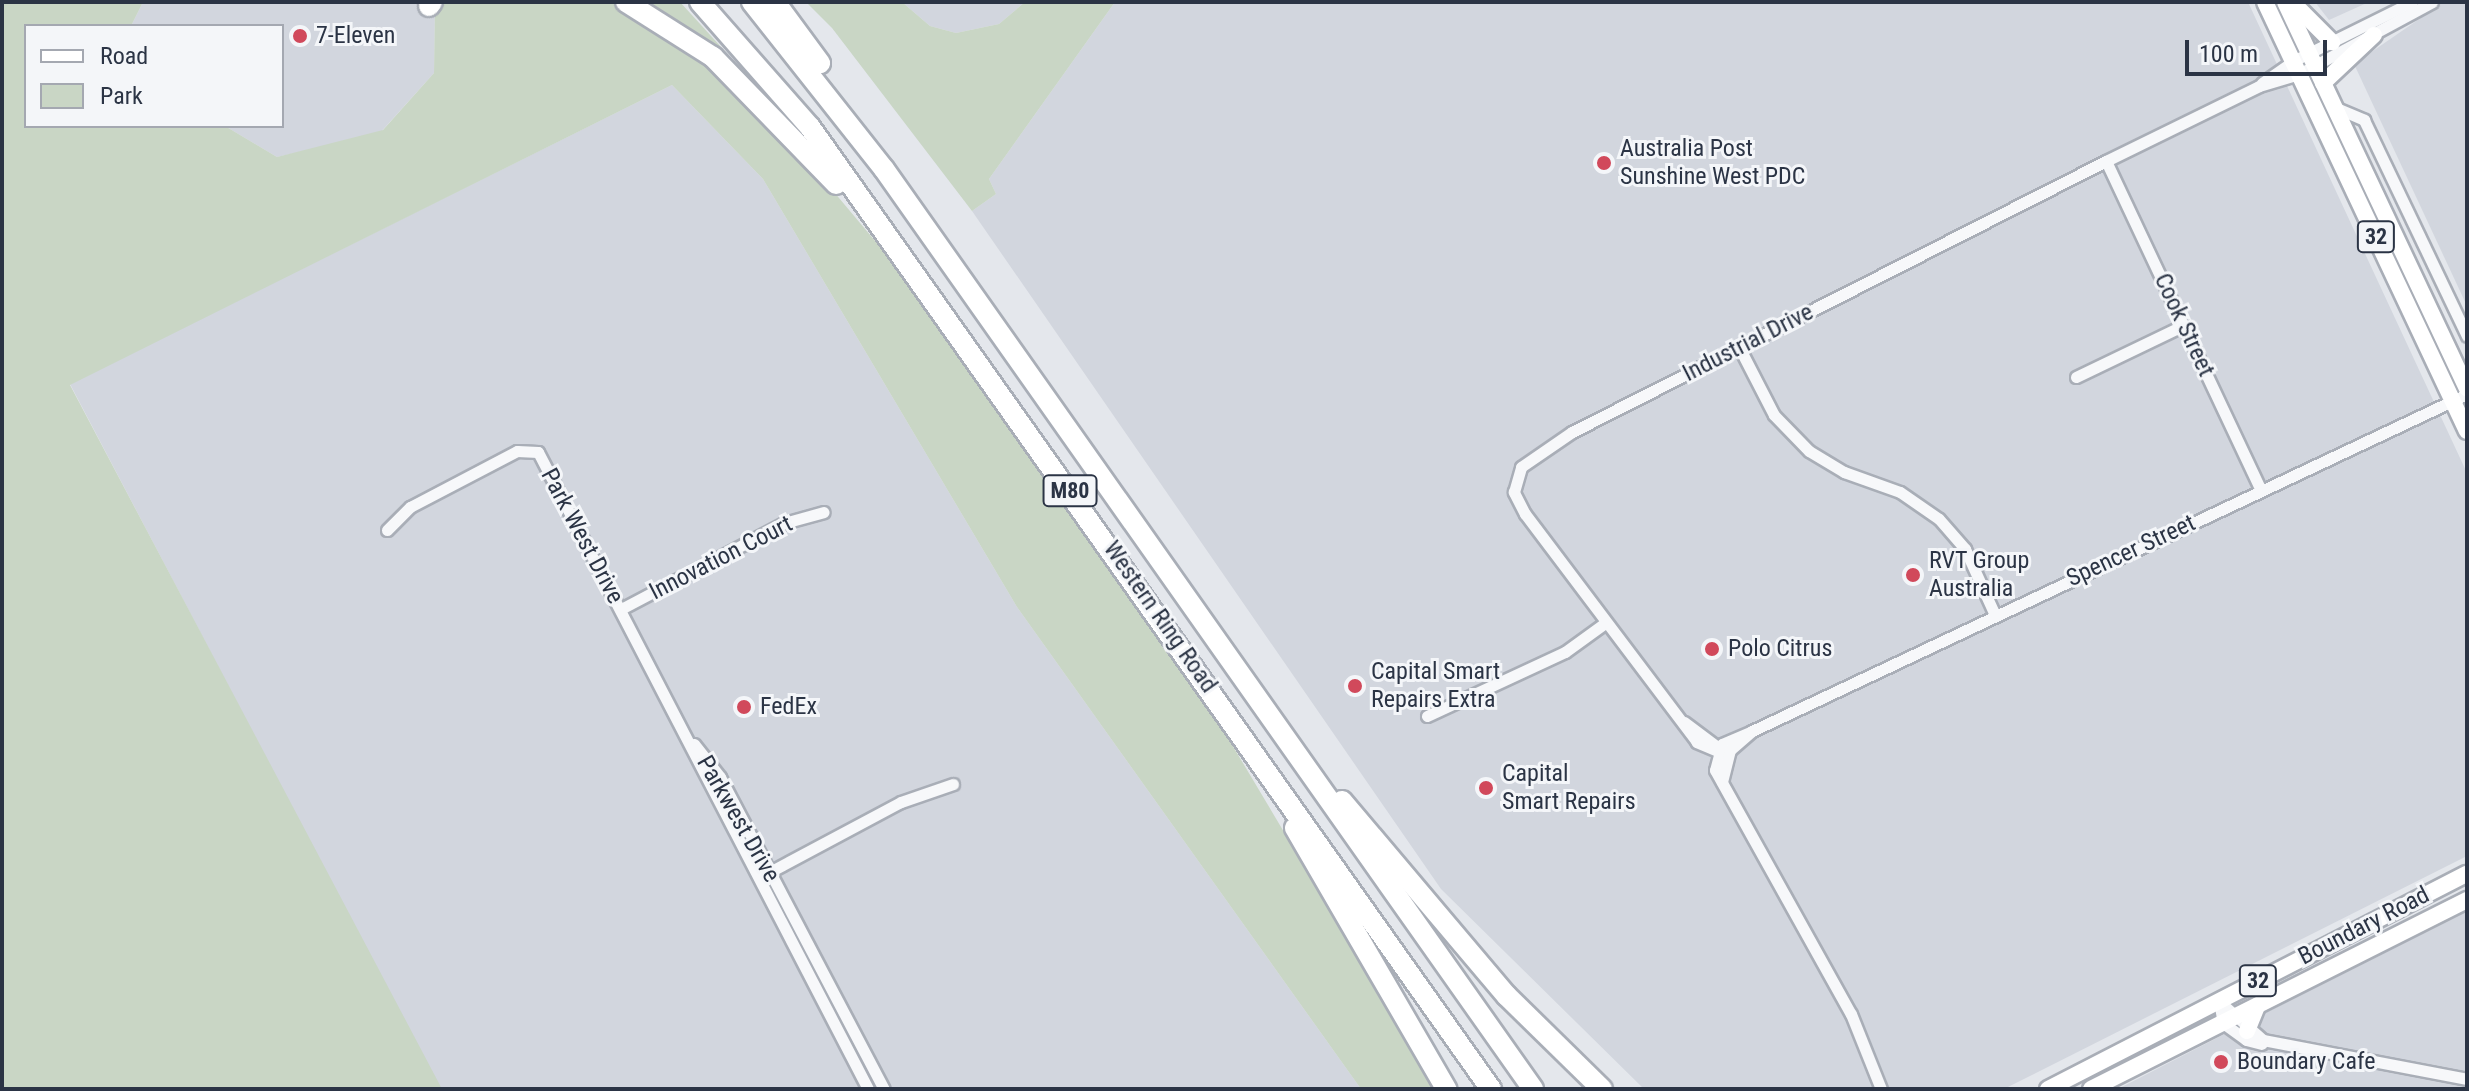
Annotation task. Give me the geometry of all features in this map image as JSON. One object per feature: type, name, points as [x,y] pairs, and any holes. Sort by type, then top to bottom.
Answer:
[{"type":"highway","points":[[626,2],[696,44],[741,82],[910,268]]},
{"type":"highway","name":"Western Ring Road","points":[[700,2],[788,99],[1229,714],[1491,1089]]},
{"type":"highway","name":"Western Ring Road","points":[[752,2],[844,114],[1533,1089]]},
{"type":"highway","points":[[775,2],[967,286]]},
{"type":"highway","points":[[1229,714],[1446,1089]]},
{"type":"highway","points":[[1291,746],[1372,833],[1507,996],[1602,1089]]},
{"type":"main road","name":"32","points":[[2265,2],[2304,64],[2460,397],[2467,431]]},
{"type":"main road","name":"32","points":[[2285,2],[2304,64],[2323,83],[2467,388]]},
{"type":"main road","points":[[2292,2],[2332,42]]},
{"type":"main road","points":[[2323,83],[2374,35]]},
{"type":"main road","name":"Boundary Road","points":[[2048,1089],[2467,874]]},
{"type":"main road","name":"Boundary Road","points":[[2091,1089],[2229,1029],[2239,1015],[2467,900]]},
{"type":"main road","points":[[2229,1029],[2257,1006]]},
{"type":"street","points":[[2304,64],[2332,42],[2412,2]]},
{"type":"street","points":[[2304,64],[2374,35],[2432,2]]},
{"type":"street","name":"Industrial Drive","points":[[1721,752],[1697,742],[1525,514],[1514,481],[1521,467],[1572,432],[2304,64]]},
{"type":"street","points":[[2334,107],[2364,120],[2467,336]]},
{"type":"street","name":"Cook Street","points":[[2106,161],[2261,490]]},
{"type":"street","points":[[2076,377],[2184,325]]},
{"type":"street","points":[[1739,347],[1774,415],[1809,451],[1844,472],[1900,492],[1939,519],[1965,549],[1995,615]]},
{"type":"street","name":"Spencer Street","points":[[1721,752],[1752,731],[2460,397]]},
{"type":"street","name":"Park West Drive","points":[[387,530],[410,507],[517,451],[532,449],[686,734]]},
{"type":"street","name":"Innovation Court","points":[[621,609],[784,523],[824,512]]},
{"type":"street","points":[[1427,716],[1565,652],[1605,623]]},
{"type":"street","name":"Parkwest Drive","points":[[686,734],[720,777],[884,1089]]},
{"type":"street","name":"Parkwest Drive","points":[[686,734],[756,878],[868,1089]]},
{"type":"street","points":[[1721,752],[1722,782],[1851,1014],[1881,1089]]},
{"type":"street","points":[[756,878],[901,802],[953,784]]},
{"type":"street","points":[[2219,1001],[2239,1015]]},
{"type":"street","points":[[2219,1001],[2229,1029],[2256,1044],[2467,1079]]},
{"type":"shaded area","points":[[143,2],[435,2],[434,73],[379,134],[277,157],[228,128],[284,128],[284,24],[132,24]]},
{"type":"shaded area","points":[[902,2],[1025,2],[999,24],[956,33],[930,26]]},
{"type":"shaded area","points":[[1115,2],[2248,2],[2467,473],[2467,856],[2004,1089],[1644,1089],[1441,889],[972,211],[996,194],[989,179]]},
{"type":"shaded area","points":[[2315,2],[2369,2],[2329,20]]},
{"type":"shaded area","points":[[2444,2],[2467,2],[2467,306],[2354,64]]},
{"type":"shaded area","points":[[672,85],[763,179],[1017,607],[1361,1089],[440,1089],[70,384]]},
{"type":"shaded area","points":[[2467,909],[2467,1089],[2118,1089]]},
{"type":"green space","points":[[2,2],[143,2],[132,24],[24,24],[24,128],[228,128],[277,157],[383,130],[434,73],[435,2],[680,2],[733,60],[729,83],[818,173],[897,267],[1231,743],[1437,1089],[1361,1089],[1017,607],[763,179],[672,85],[70,385],[442,1089],[2,1089]]},
{"type":"green space","points":[[806,2],[902,2],[930,26],[956,33],[999,24],[1025,2],[1115,2],[989,179],[996,194],[972,211],[832,28]]},
{"type":"place","name":"7-Eleven","points":[[300,36]]},
{"type":"place","name":"Australia Post Sunshine West PDC","points":[[1604,163]]},
{"type":"place","name":"RVT Group Australia","points":[[1913,575]]},
{"type":"place","name":"Polo Citrus","points":[[1712,649]]},
{"type":"place","name":"Capital Smart Repairs Extra","points":[[1355,686]]},
{"type":"place","name":"FedEx","points":[[744,707]]},
{"type":"place","name":"Capital Smart Repairs","points":[[1486,788]]},
{"type":"place","name":"Boundary Cafe","points":[[2221,1062]]}]
